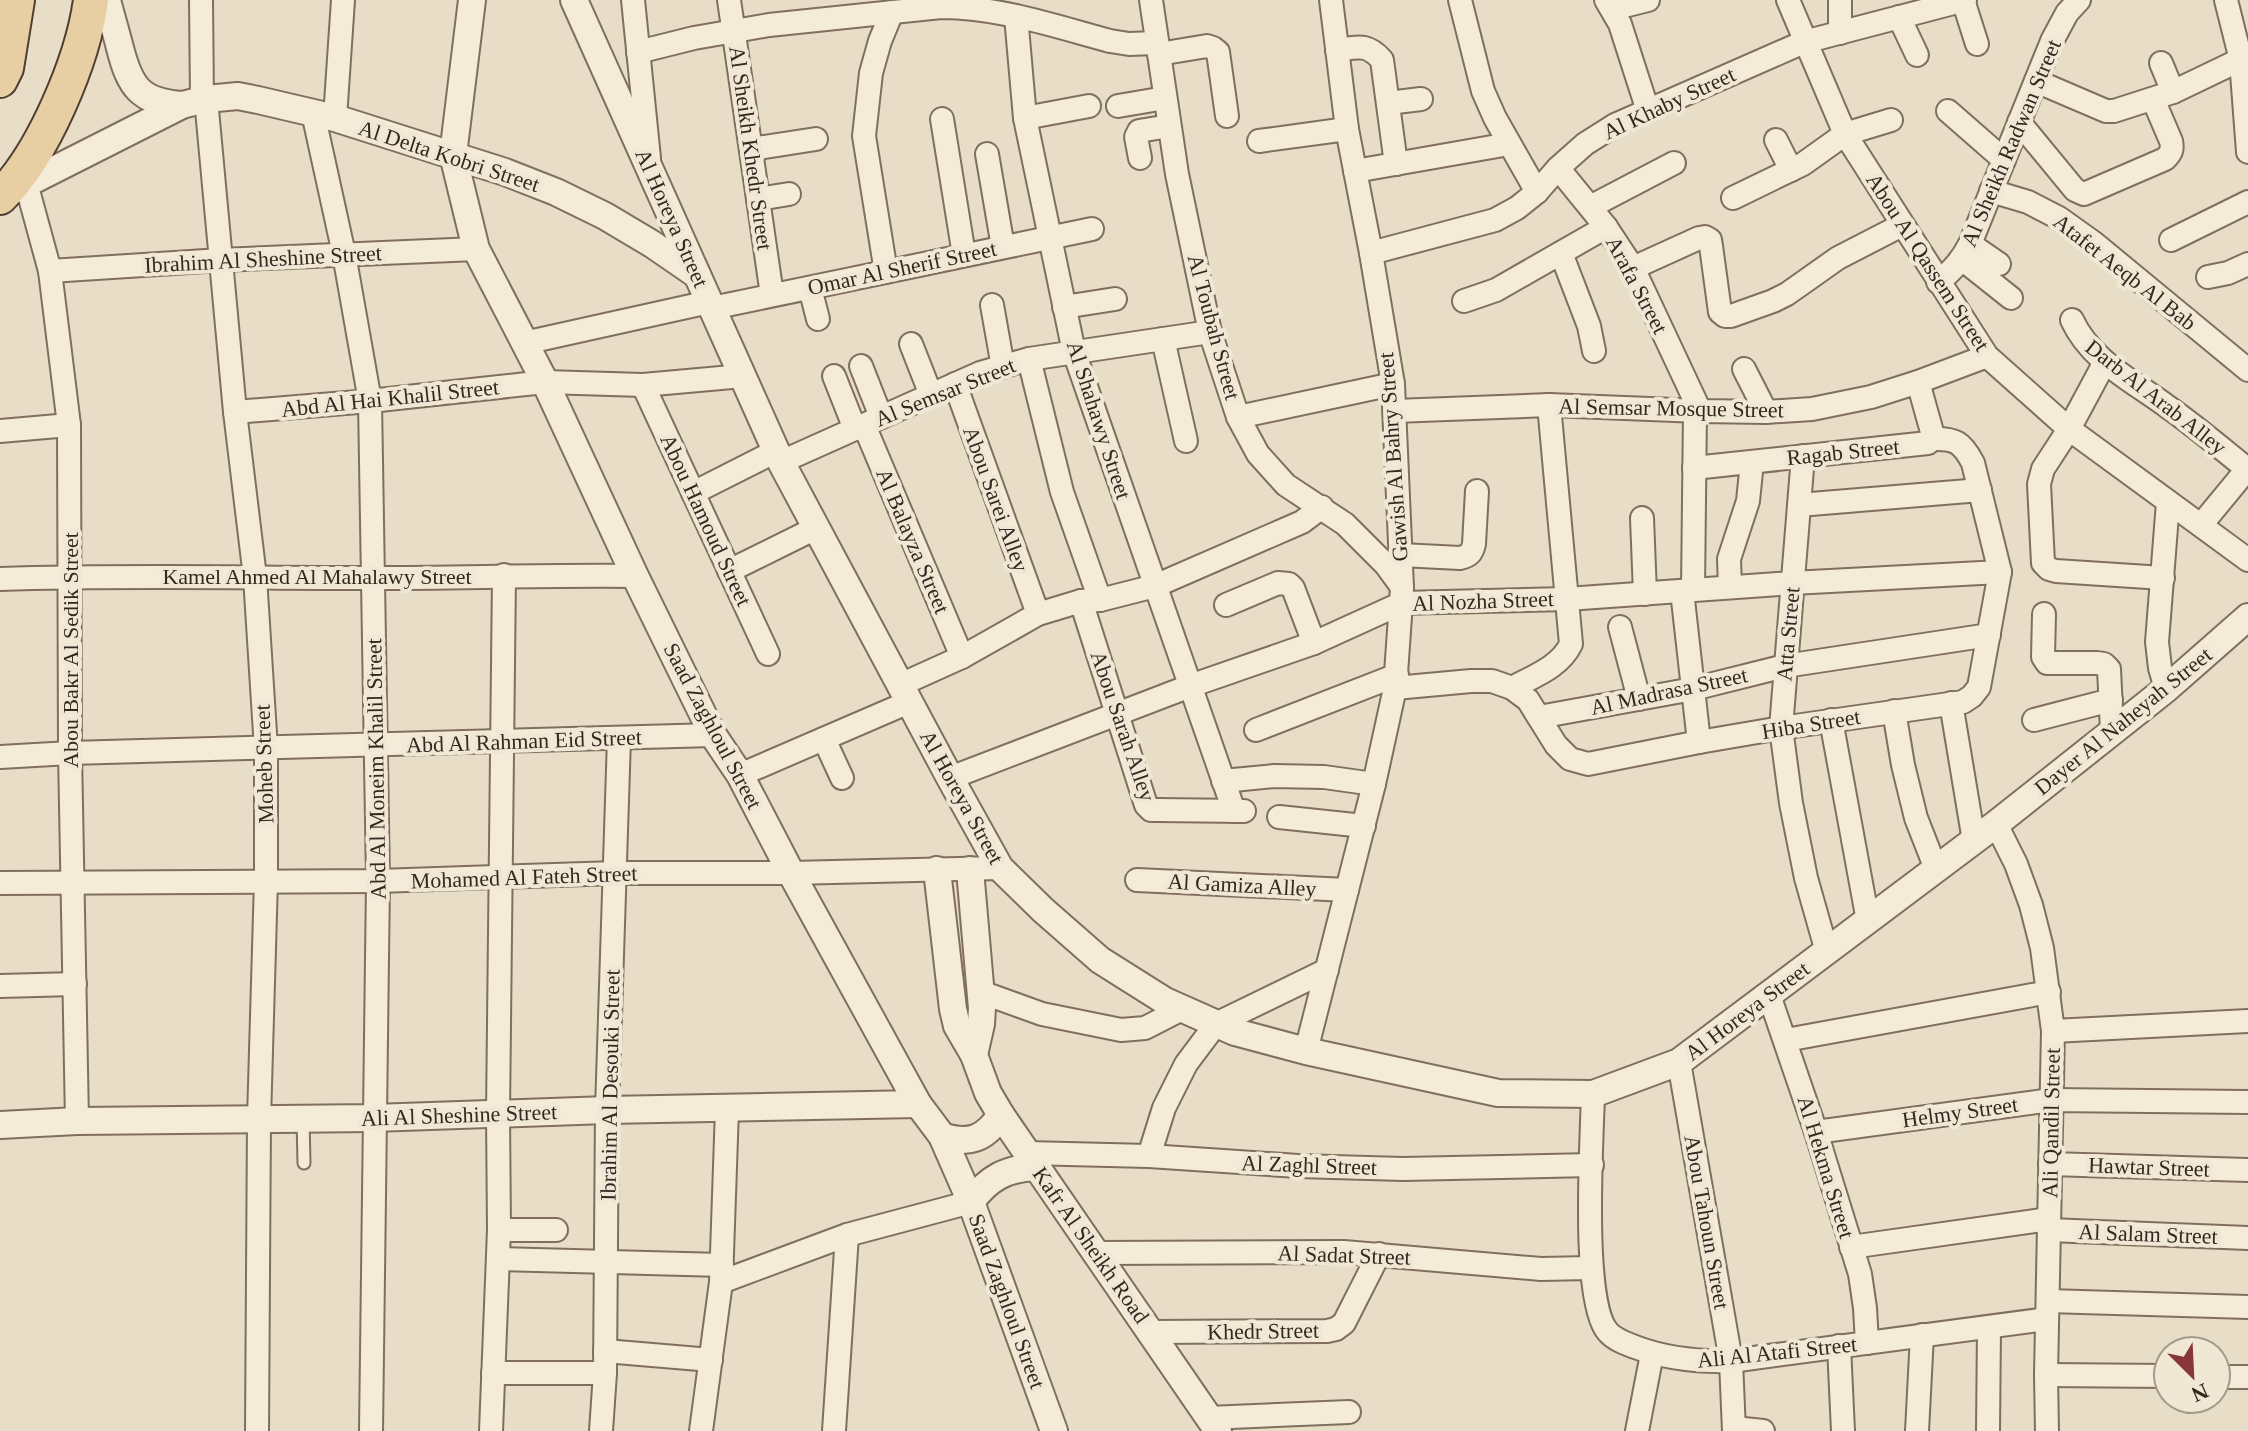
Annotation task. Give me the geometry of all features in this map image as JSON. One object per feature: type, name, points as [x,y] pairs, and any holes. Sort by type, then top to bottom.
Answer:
[{"type":"main road","points":[[2,72],[17,0]]},
{"type":"main road","points":[[10,192],[58,108],[77,60],[91,0]]},
{"type":"street","points":[[107,0],[124,64],[137,90],[163,104],[197,101]]},
{"type":"street","name":"Moheb Street","points":[[201,0],[197,101],[221,260],[255,577],[266,749],[257,1431]]},
{"type":"street","name":"Abd Al Moneim Khalil Street","points":[[343,0],[324,116],[370,401],[378,881],[371,1431]]},
{"type":"street","name":"Saad Zaghloul Street","points":[[472,0],[453,155],[476,249],[545,382],[713,735],[740,775],[918,1104],[942,1136],[971,1202],[1054,1431]]},
{"type":"street","name":"Al Horeya Street","points":[[574,0],[779,456],[1000,868],[1100,960],[1165,1001],[1235,1032],[1306,1051],[1498,1093],[1593,1094],[1679,1062],[1996,824]]},
{"type":"street","points":[[633,0],[650,171]]},
{"type":"street","name":"Al Sheikh Khedr Street","points":[[729,0],[772,295]]},
{"type":"street","name":"Al Toubah Street","points":[[1151,0],[1177,174],[1210,332],[1238,417],[1258,454],[1286,485],[1322,507],[1367,544],[1386,565],[1402,595]]},
{"type":"street","name":"Gawish Al Bahry Street","points":[[1306,1051],[1364,826],[1396,682],[1402,595],[1393,384],[1347,129],[1331,0]]},
{"type":"street","points":[[1460,0],[1483,91],[1537,192]]},
{"type":"street","points":[[1648,0],[1609,4],[1620,24],[1648,111]]},
{"type":"street","name":"Abou Al Qassem Street","points":[[1788,0],[1845,134],[1987,356],[2069,429],[2248,560]]},
{"type":"street","points":[[1840,0],[1840,33]]},
{"type":"street","points":[[1964,0],[1977,44]]},
{"type":"street","name":"Al Khaby Street","points":[[1371,253],[1495,220],[1517,208],[1585,144],[1615,125],[1804,42],[1964,0]]},
{"type":"street","name":"Al Sheikh Radwan Street","points":[[1938,282],[1952,272],[1966,251],[2052,41],[2067,13],[2079,0]]},
{"type":"street","points":[[2228,1],[2244,58],[2248,152]]},
{"type":"street","points":[[638,52],[844,8],[892,12],[966,7],[1025,12],[1110,41],[1158,49],[1207,46],[1218,52],[1227,116]]},
{"type":"street","points":[[886,272],[864,136],[871,73],[892,12]]},
{"type":"street","name":"Al Shahawy Street","points":[[1025,12],[1025,118],[1074,352],[1223,781],[1239,811]]},
{"type":"street","points":[[1899,17],[1917,55]]},
{"type":"street","points":[[1337,50],[1360,46],[1373,50],[1382,60],[1396,164]]},
{"type":"street","points":[[2036,81],[2106,111],[2163,96],[2244,58]]},
{"type":"street","points":[[2019,122],[2075,190],[2084,194],[2165,159],[2170,154],[2172,148],[2161,63]]},
{"type":"street","name":"Al Delta Kobri Street","points":[[197,101],[238,96],[324,116],[505,172],[605,216],[697,275]]},
{"type":"street","points":[[1118,106],[1165,98]]},
{"type":"street","points":[[1388,103],[1421,99]]},
{"type":"street","points":[[10,192],[197,101]]},
{"type":"street","points":[[1025,118],[1089,106]]},
{"type":"street","points":[[1948,111],[2004,160]]},
{"type":"street","points":[[942,119],[964,255]]},
{"type":"street","points":[[1733,198],[1791,170],[1845,134],[1891,120]]},
{"type":"street","points":[[1140,158],[1136,133],[1169,126]]},
{"type":"street","points":[[1259,141],[1347,129]]},
{"type":"street","points":[[751,149],[816,139]]},
{"type":"street","points":[[1776,140],[1791,170]]},
{"type":"street","points":[[1355,171],[1509,144]]},
{"type":"street","points":[[987,154],[1003,247]]},
{"type":"street","points":[[1590,207],[1674,163]]},
{"type":"street","name":"Arafa Street","points":[[1558,168],[1606,227],[1633,268],[1698,411]]},
{"type":"street","name":"Atafet Aeqb Al Bab","points":[[1991,191],[2028,202],[2059,218],[2094,243],[2248,370]]},
{"type":"street","name":"Abou Bakr Al Sedik Street","points":[[10,192],[50,271],[69,425],[70,753],[77,1121]]},
{"type":"street","points":[[758,199],[789,194]]},
{"type":"street","points":[[2171,240],[2248,202]]},
{"type":"street","points":[[1633,268],[1705,237],[1710,240],[1720,312],[1731,316],[1787,294],[1838,258],[1902,225]]},
{"type":"street","points":[[1464,301],[1496,290],[1606,227]]},
{"type":"street","name":"Omar Al Sherif Street","points":[[524,343],[1092,229]]},
{"type":"street","name":"Ibrahim Al Sheshine Street","points":[[50,271],[476,249]]},
{"type":"street","points":[[1966,251],[1999,264]]},
{"type":"street","points":[[1966,251],[2011,298]]},
{"type":"street","points":[[1561,253],[1589,326],[1594,351]]},
{"type":"street","points":[[2208,277],[2248,264]]},
{"type":"street","points":[[810,288],[818,319]]},
{"type":"street","points":[[1064,307],[1115,299]]},
{"type":"street","points":[[992,305],[1003,367]]},
{"type":"street","name":"Darb Al Arab Alley","points":[[2072,320],[2091,351],[2172,409],[2244,479]]},
{"type":"street","name":"Al Semsar Street","points":[[693,493],[1003,367],[1029,359],[1210,332]]},
{"type":"street","points":[[1163,339],[1186,441]]},
{"type":"street","points":[[911,344],[931,395]]},
{"type":"street","name":"Al Semsar Mosque Street","points":[[1395,411],[1549,405],[1698,411],[1812,409],[1871,397],[1987,356]]},
{"type":"street","name":"Abou Sarah Alley","points":[[1029,359],[1117,714],[1146,805],[1151,810],[1239,811]]},
{"type":"street","points":[[2105,362],[2069,429],[2043,469],[2039,484],[2043,563],[2056,571],[2163,578]]},
{"type":"street","points":[[861,366],[867,424]]},
{"type":"street","points":[[1744,369],[1766,412]]},
{"type":"street","name":"Abd Al Hai Khalil Street","points":[[235,412],[545,382],[643,385],[743,376]]},
{"type":"street","points":[[834,376],[867,424]]},
{"type":"street","name":"Ragab Street","points":[[1694,468],[1928,443],[1932,432],[1918,382]]},
{"type":"street","name":"Abou Sarei Alley","points":[[955,384],[1038,614]]},
{"type":"street","points":[[1238,417],[1393,384]]},
{"type":"street","name":"Abou Hamoud Street","points":[[643,385],[768,654]]},
{"type":"street","points":[[1256,730],[1396,682],[1492,681],[1512,688],[1556,664],[1566,655],[1571,644],[1549,405]]},
{"type":"street","points":[[1698,411],[1687,590],[1699,742]]},
{"type":"street","name":"Al Balayza Street","points":[[867,424],[962,657]]},
{"type":"street","points":[[0,431],[69,425]]},
{"type":"street","name":"Hiba Street","points":[[1512,688],[1528,700],[1556,745],[1570,759],[1588,764],[1781,728],[1963,702],[1979,687],[2000,572],[1973,463],[1965,447],[1950,438],[1932,439]]},
{"type":"street","name":"Atta Street","points":[[1803,456],[1781,728],[1791,803],[1806,878],[1827,952]]},
{"type":"street","points":[[1730,587],[1729,559],[1748,501],[1752,462]]},
{"type":"street","points":[[2201,525],[2244,479]]},
{"type":"street","points":[[1799,505],[1980,490]]},
{"type":"street","points":[[1401,555],[1467,556],[1473,551],[1477,491]]},
{"type":"street","points":[[2166,689],[2157,642],[2168,502]]},
{"type":"street","points":[[740,775],[824,739],[1038,614],[1155,586],[1302,522],[1322,507]]},
{"type":"street","points":[[1642,518],[1645,594]]},
{"type":"street","points":[[729,571],[816,528]]},
{"type":"street","name":"Al Nozha Street","points":[[950,778],[1190,686],[1314,643],[1402,595],[1567,599],[2000,572]]},
{"type":"street","points":[[491,1431],[499,1230],[504,575]]},
{"type":"street","name":"Kamel Ahmed Al Mahalawy Street","points":[[0,579],[635,576]]},
{"type":"street","points":[[1226,605],[1278,583],[1289,584],[1314,643]]},
{"type":"street","points":[[2044,614],[2044,661],[2050,664],[2104,664],[2109,669],[2112,731]]},
{"type":"street","name":"Dayer Al Naheyah Street","points":[[1996,824],[2166,689],[2248,617]]},
{"type":"street","points":[[1620,627],[1639,699]]},
{"type":"street","name":"Al Madrasa Street","points":[[1539,717],[1693,689],[1785,666],[1989,635]]},
{"type":"street","points":[[2034,720],[2111,700]]},
{"type":"street","points":[[1951,703],[1974,841]]},
{"type":"street","points":[[1894,711],[1916,818],[1936,869]]},
{"type":"street","points":[[1831,720],[1868,921]]},
{"type":"street","name":"Abd Al Rahman Eid Street","points":[[0,757],[713,735]]},
{"type":"street","name":"Ibrahim Al Desouki Street","points":[[601,1431],[619,738]]},
{"type":"street","points":[[824,739],[842,778]]},
{"type":"street","points":[[1223,781],[1299,776],[1374,784]]},
{"type":"street","points":[[1279,817],[1364,826]]},
{"type":"street","name":"Ali Qandil Street","points":[[1996,824],[2016,864],[2031,905],[2042,948],[2053,1031],[2047,1431]]},
{"type":"street","name":"Mohamed Al Fateh Street","points":[[0,883],[378,881],[616,873],[1000,868]]},
{"type":"street","name":"Kafr Al Sheikh Road","points":[[937,870],[953,1009],[957,1026],[974,1055],[988,1093],[1213,1425]]},
{"type":"street","points":[[970,870],[981,992],[981,1024],[974,1055]]},
{"type":"street","name":"Al Gamiza Alley","points":[[1137,880],[1347,890]]},
{"type":"street","points":[[1149,1156],[1164,1108],[1181,1075],[1216,1024],[1327,970]]},
{"type":"street","points":[[0,986],[75,984]]},
{"type":"street","points":[[981,992],[1042,1014],[1121,1030],[1133,1031],[1182,1009]]},
{"type":"street","points":[[1786,1040],[2049,992]]},
{"type":"street","name":"Al Hekma Street","points":[[1769,995],[1860,1274],[1867,1343]]},
{"type":"street","points":[[2053,1031],[2248,1021]]},
{"type":"street","points":[[1140,1050],[1156,1023]]},
{"type":"street","name":"Abou Tahoun Street","points":[[1679,1062],[1731,1361],[1734,1430]]},
{"type":"street","name":"Ali Al Atafi Street","points":[[1593,1094],[1590,1268],[1603,1325],[1609,1334],[1652,1354],[1677,1360],[1731,1361],[1989,1327],[2047,1310],[2248,1307]]},
{"type":"street","name":"Helmy Street","points":[[1816,1132],[2051,1100],[2248,1102]]},
{"type":"street","name":"Ali Al Sheshine Street","points":[[0,1125],[918,1104]]},
{"type":"street","points":[[701,1431],[722,1274],[727,1109]]},
{"type":"street","points":[[942,1136],[969,1140],[993,1127],[1001,1115]]},
{"type":"street","name":"Al Zaghl Street","points":[[1032,1160],[1149,1156],[1403,1169],[1592,1165]]},
{"type":"street","points":[[498,1259],[607,1261],[722,1274],[847,1235],[971,1202],[992,1179],[1032,1160]]},
{"type":"street","name":"Hawtar Street","points":[[2050,1164],[2248,1170]]},
{"type":"street","name":"Al Salam Street","points":[[1851,1247],[2049,1225],[2248,1238]]},
{"type":"street","points":[[499,1230],[556,1230]]},
{"type":"street","points":[[834,1431],[847,1235]]},
{"type":"street","name":"Al Sadat Street","points":[[1097,1253],[1379,1254],[1541,1269],[1590,1268]]},
{"type":"street","name":"Khedr Street","points":[[1151,1332],[1336,1329],[1344,1323],[1379,1254]]},
{"type":"street","points":[[1988,1431],[1989,1327]]},
{"type":"street","points":[[1917,1431],[1922,1335]]},
{"type":"street","points":[[1839,1346],[1843,1431]]},
{"type":"street","points":[[1637,1431],[1652,1354]]},
{"type":"street","points":[[493,1373],[605,1362],[711,1360]]},
{"type":"street","points":[[2046,1375],[2152,1376]]},
{"type":"street","points":[[1213,1425],[1349,1412]]},
{"type":"street","points":[[1734,1430],[1763,1431]]},
{"type":"lane","points":[[303,1119],[304,1163]]}]
